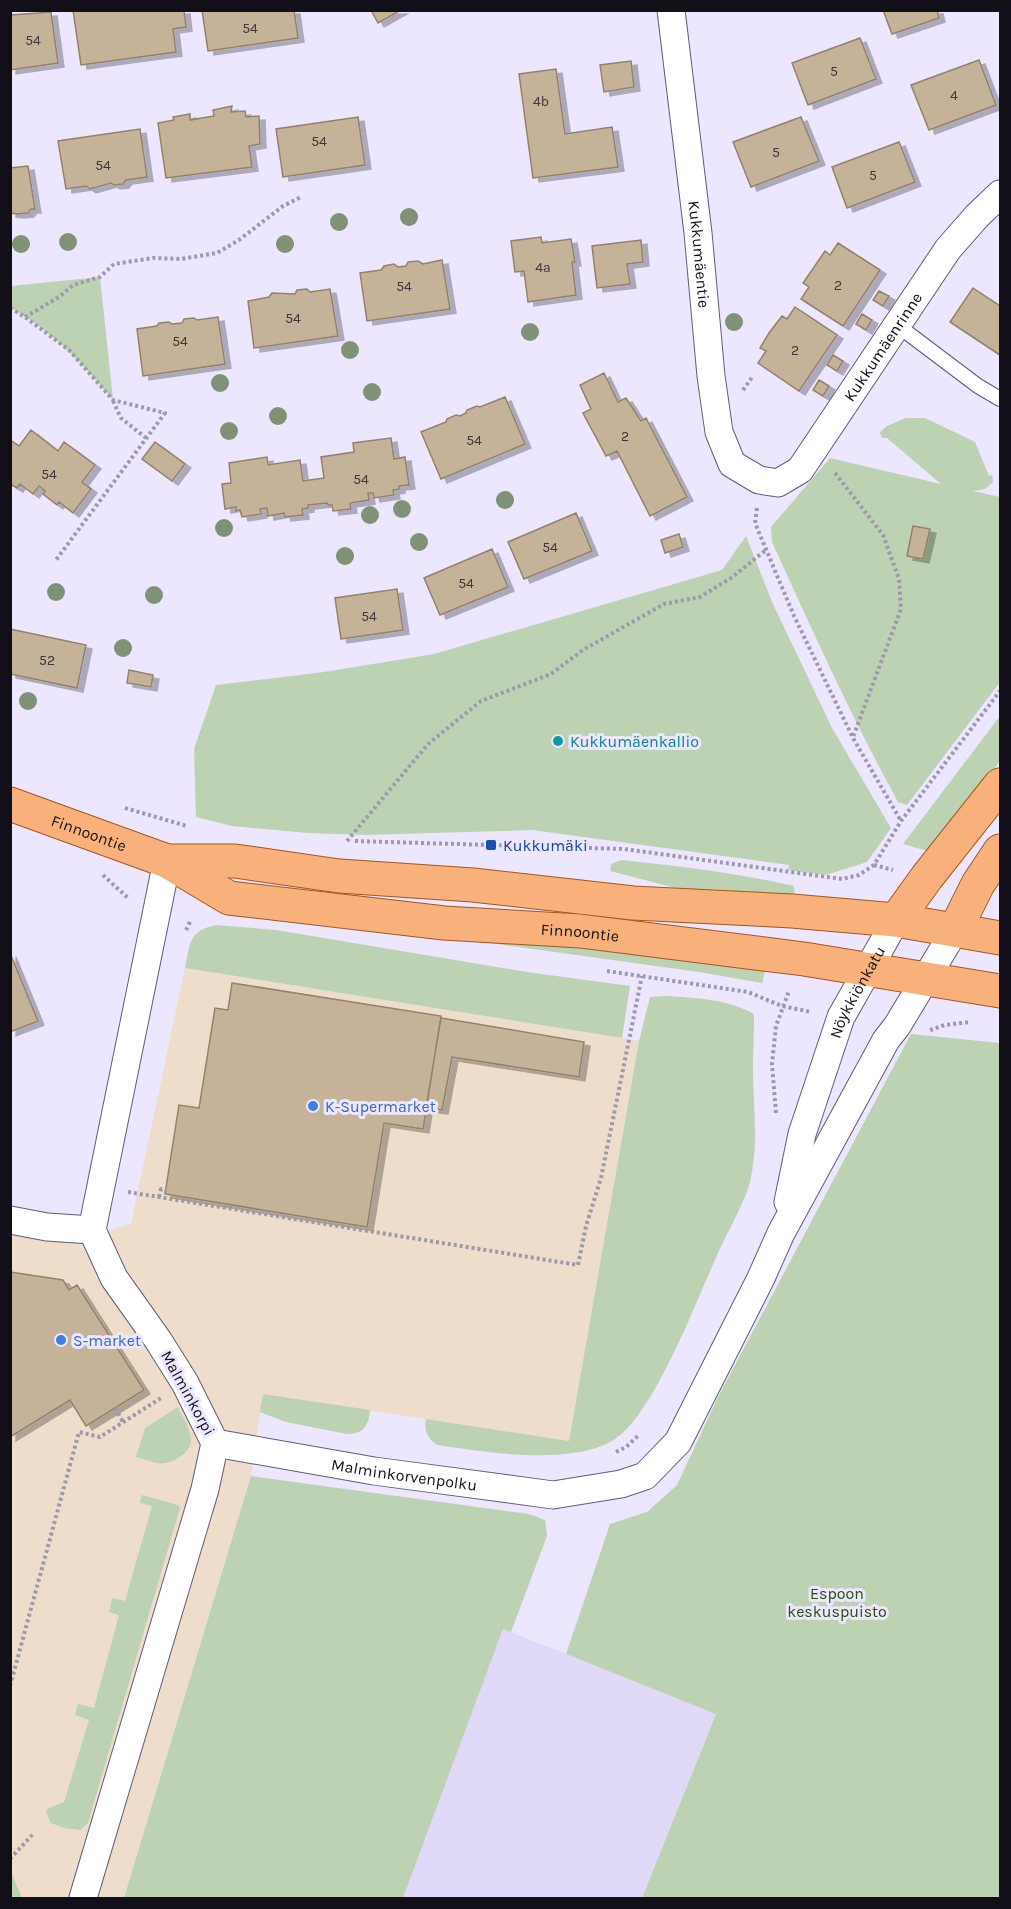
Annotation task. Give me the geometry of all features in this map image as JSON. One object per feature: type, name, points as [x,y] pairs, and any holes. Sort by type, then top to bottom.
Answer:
[{"type":"main road","name":"Nöykkiönkatu","points":[[896,920],[1000,785]]},
{"type":"main road","name":"Finnoontie","points":[[10,804],[167,861],[229,898],[444,923],[580,931],[804,959],[1000,991]]},
{"type":"main road","name":"Nöykkiönkatu","points":[[955,930],[978,884],[1000,851]]},
{"type":"main road","name":"Finnoontie","points":[[167,861],[235,861],[339,876],[473,885],[633,903],[792,911],[896,920],[1000,938]]},
{"type":"street","name":"Kukkumäentie","points":[[671,10],[719,432],[732,464],[759,480]]},
{"type":"street","name":"Kukkumäenrinne","points":[[759,480],[778,483],[800,470],[948,249],[1000,194]]},
{"type":"street","points":[[10,1220],[47,1227],[92,1230],[167,861]]},
{"type":"street","name":"Nöykkiönkatu","points":[[781,1233],[802,1134],[841,1017],[896,920]]},
{"type":"street","name":"Nöykkiönkatu","points":[[594,1489],[621,1484],[645,1476],[678,1442],[761,1278],[781,1233],[886,1041],[955,930]]},
{"type":"street","name":"Malminkorpi","points":[[83,1899],[206,1490],[215,1443],[185,1383],[114,1278],[92,1230]]},
{"type":"street","name":"Malminkorvenpolku","points":[[215,1443],[374,1471],[510,1490],[553,1495],[594,1489]]},
{"type":"lane","points":[[897,325],[978,386],[1000,399]]},
{"type":"path","points":[[25,317],[59,297],[73,285],[100,277],[114,264],[153,258],[181,259],[217,253],[249,233],[283,206],[301,197]]},
{"type":"path","points":[[10,308],[69,350],[113,400],[121,418],[146,438]]},
{"type":"path","points":[[56,560],[165,413],[113,400]]},
{"type":"path","points":[[815,447],[883,535],[899,579],[901,609],[853,738]]},
{"type":"path","points":[[759,480],[755,523],[766,550],[794,616],[853,738],[901,821]]},
{"type":"path","points":[[347,841],[428,744],[481,701],[551,674],[583,650],[664,604],[700,597],[731,578],[766,550]]},
{"type":"path","points":[[335,840],[624,849],[842,879],[859,875],[874,866],[901,821],[1000,691]]},
{"type":"path","points":[[118,806],[196,828]]},
{"type":"path","points":[[126,1191],[353,1226],[578,1265],[586,1226],[601,1178],[642,976]]},
{"type":"path","points":[[777,1123],[772,1064],[776,1026],[782,1006]]},
{"type":"path","points":[[159,1197],[161,1189],[166,1190]]},
{"type":"path","points":[[10,1686],[80,1432],[100,1437],[185,1383]]},
{"type":"path","points":[[115,1408],[123,1422]]},
{"type":"path","points":[[611,1454],[626,1446],[643,1432]]},
{"type":"path","points":[[10,1859],[34,1833]]},
{"type":"shaded area","points":[[185,968],[639,1041],[569,1441],[263,1394],[251,1476],[124,1898],[22,1898],[11,1871],[10,1235],[68,1243],[131,1224]]},
{"type":"shaded area","points":[[503,1629],[716,1713],[642,1898],[403,1898]]},
{"type":"green space","points":[[100,277],[113,400],[90,373],[54,338],[11,308],[11,286]]},
{"type":"green space","points":[[906,418],[925,418],[975,442],[989,476],[992,475],[993,482],[985,489],[973,491],[1000,497],[1000,682],[907,805],[898,802],[848,706],[772,542],[771,527],[830,458],[941,484],[887,438],[882,438],[880,432],[887,426]]},
{"type":"green space","points":[[746,536],[772,602],[832,728],[891,828],[867,862],[826,875],[788,870],[789,865],[532,830],[365,835],[308,833],[232,826],[196,817],[194,749],[216,685],[324,672],[434,654],[722,570]]},
{"type":"green space","points":[[1000,716],[1000,761],[931,852],[903,844]]},
{"type":"green space","points":[[621,860],[708,870],[773,881],[794,886],[795,897],[691,892],[610,871],[611,864]]},
{"type":"green space","points":[[217,925],[276,930],[527,972],[630,986],[622,1038],[185,968],[192,939],[201,930]]},
{"type":"green space","points":[[475,941],[556,945],[765,971],[762,983]]},
{"type":"green space","points":[[665,996],[723,1002],[754,1014],[755,1140],[753,1168],[748,1190],[658,1384],[627,1428],[612,1441],[594,1449],[573,1453],[526,1455],[437,1445],[427,1434],[426,1419],[569,1441],[639,1041],[650,997]]},
{"type":"green space","name":"Espoon keskuspuisto","points":[[911,1034],[1000,1043],[1000,1898],[642,1898],[716,1714],[566,1654],[610,1524],[647,1512],[677,1485],[718,1397]]},
{"type":"green space","points":[[263,1394],[370,1410],[367,1425],[361,1431],[347,1434],[286,1422],[260,1412]]},
{"type":"green space","points":[[178,1407],[191,1439],[186,1452],[174,1461],[162,1463],[136,1457],[145,1428]]},
{"type":"green space","points":[[251,1476],[529,1514],[545,1520],[547,1536],[511,1632],[503,1629],[403,1898],[124,1898]]},
{"type":"green space","points":[[142,1495],[178,1505],[180,1508],[88,1823],[80,1830],[64,1828],[51,1823],[46,1813],[47,1809],[64,1802],[89,1720],[75,1715],[78,1704],[94,1708],[119,1615],[109,1612],[112,1598],[125,1601],[152,1506],[140,1503]]},
{"type":"green space","points":[[11,1871],[22,1898],[11,1898]]},
{"type":"building","points":[[73,10],[184,10],[186,27],[173,29],[176,52],[81,65]]},
{"type":"building","points":[[202,10],[294,10],[298,38],[208,51]]},
{"type":"building","points":[[371,10],[401,10],[378,23]]},
{"type":"building","points":[[883,10],[937,10],[939,18],[892,34]]},
{"type":"building","points":[[51,12],[58,63],[10,70],[11,15]]},
{"type":"building","points":[[860,38],[876,79],[808,105],[792,63]]},
{"type":"building","points":[[979,60],[996,105],[929,130],[911,85]]},
{"type":"building","points":[[631,61],[634,87],[604,92],[600,65]]},
{"type":"building","points":[[556,69],[565,134],[612,127],[618,167],[533,178],[519,74]]},
{"type":"building","points":[[232,106],[231,112],[245,111],[246,117],[259,116],[260,144],[249,146],[252,167],[166,178],[158,123],[190,114],[190,120],[214,116],[213,110]]},
{"type":"building","points":[[358,117],[365,165],[283,177],[276,129]]},
{"type":"building","points":[[801,117],[819,161],[751,187],[733,142]]},
{"type":"building","points":[[140,129],[147,177],[126,180],[123,184],[111,183],[90,189],[86,186],[66,189],[58,141]]},
{"type":"building","points":[[899,142],[915,182],[847,208],[832,167]]},
{"type":"building","points":[[28,166],[35,209],[31,209],[28,213],[10,213],[10,168]]},
{"type":"building","points":[[541,237],[542,243],[571,239],[575,262],[572,262],[576,295],[528,302],[524,271],[515,272],[511,241]]},
{"type":"building","points":[[641,240],[643,262],[627,264],[630,284],[597,288],[592,246]]},
{"type":"building","points":[[838,243],[880,270],[843,326],[801,299],[809,287],[803,283],[825,251],[830,255]]},
{"type":"building","points":[[442,260],[450,309],[367,321],[360,273],[381,270],[384,266],[394,264],[398,267],[406,266],[408,262],[418,261],[423,264]]},
{"type":"building","points":[[973,288],[1000,306],[1000,355],[950,322]]},
{"type":"building","points":[[307,289],[310,292],[330,289],[338,336],[254,348],[248,301],[269,297],[272,293],[295,294],[297,290]]},
{"type":"building","points":[[879,291],[889,296],[883,306],[873,300]]},
{"type":"building","points":[[795,307],[837,335],[799,391],[758,363],[766,351],[760,348],[769,333],[782,316],[787,319]]},
{"type":"building","points":[[862,314],[872,320],[866,330],[856,324]]},
{"type":"building","points":[[218,317],[225,364],[143,376],[137,329],[157,326],[159,323],[182,323],[184,319]]},
{"type":"building","points":[[833,355],[843,361],[837,371],[827,365]]},
{"type":"building","points":[[604,373],[618,402],[626,398],[641,421],[646,418],[687,497],[650,516],[617,451],[606,456],[583,413],[591,409],[580,385]]},
{"type":"building","points":[[819,380],[829,386],[823,396],[813,390]]},
{"type":"building","points":[[505,397],[525,444],[441,479],[421,432],[446,422],[447,419],[456,415],[460,416],[467,410]]},
{"type":"building","points":[[31,430],[58,451],[64,442],[95,465],[82,482],[91,489],[73,513],[59,502],[57,505],[43,494],[45,491],[39,486],[33,494],[20,484],[17,488],[10,484],[10,440],[19,446]]},
{"type":"building","points":[[391,438],[394,459],[405,457],[409,485],[399,486],[399,489],[393,490],[394,495],[374,498],[373,493],[368,493],[369,500],[350,503],[351,509],[333,511],[332,505],[327,503],[308,505],[308,508],[302,509],[303,515],[285,517],[284,513],[268,516],[267,508],[260,509],[261,514],[242,517],[240,510],[236,511],[236,507],[225,509],[222,484],[231,483],[229,463],[267,457],[268,465],[300,460],[303,481],[324,478],[321,457],[354,452],[353,443]]},
{"type":"building","points":[[155,442],[185,464],[172,481],[142,459]]},
{"type":"building","points":[[576,513],[592,551],[524,579],[508,542]]},
{"type":"building","points":[[913,526],[930,529],[923,559],[907,556]]},
{"type":"building","points":[[679,534],[683,547],[665,553],[661,540]]},
{"type":"building","points":[[492,549],[508,587],[440,615],[424,578]]},
{"type":"building","points":[[397,589],[403,630],[341,639],[335,598]]},
{"type":"building","points":[[10,629],[86,645],[77,688],[10,674]]},
{"type":"building","points":[[129,670],[153,675],[151,687],[127,683]]},
{"type":"building","points":[[10,953],[38,1021],[10,1032]]},
{"type":"building","name":"K-Supermarket","points":[[232,983],[441,1016],[423,1129],[384,1123],[367,1227],[165,1194],[179,1105],[199,1108],[215,1008],[228,1010]]},
{"type":"building","points":[[441,1018],[584,1042],[579,1077],[452,1057],[442,1110],[426,1108]]},
{"type":"building","name":"S-market","points":[[10,1272],[63,1280],[69,1290],[77,1285],[144,1390],[86,1426],[70,1400],[10,1437]]},
{"type":"place","name":"Kukkumäenkallio","points":[[558,741]]},
{"type":"place","name":"Kukkumäki","points":[[491,845]]},
{"type":"place","name":"K-Supermarket","points":[[313,1106]]},
{"type":"place","name":"S-market","points":[[61,1340]]}]
